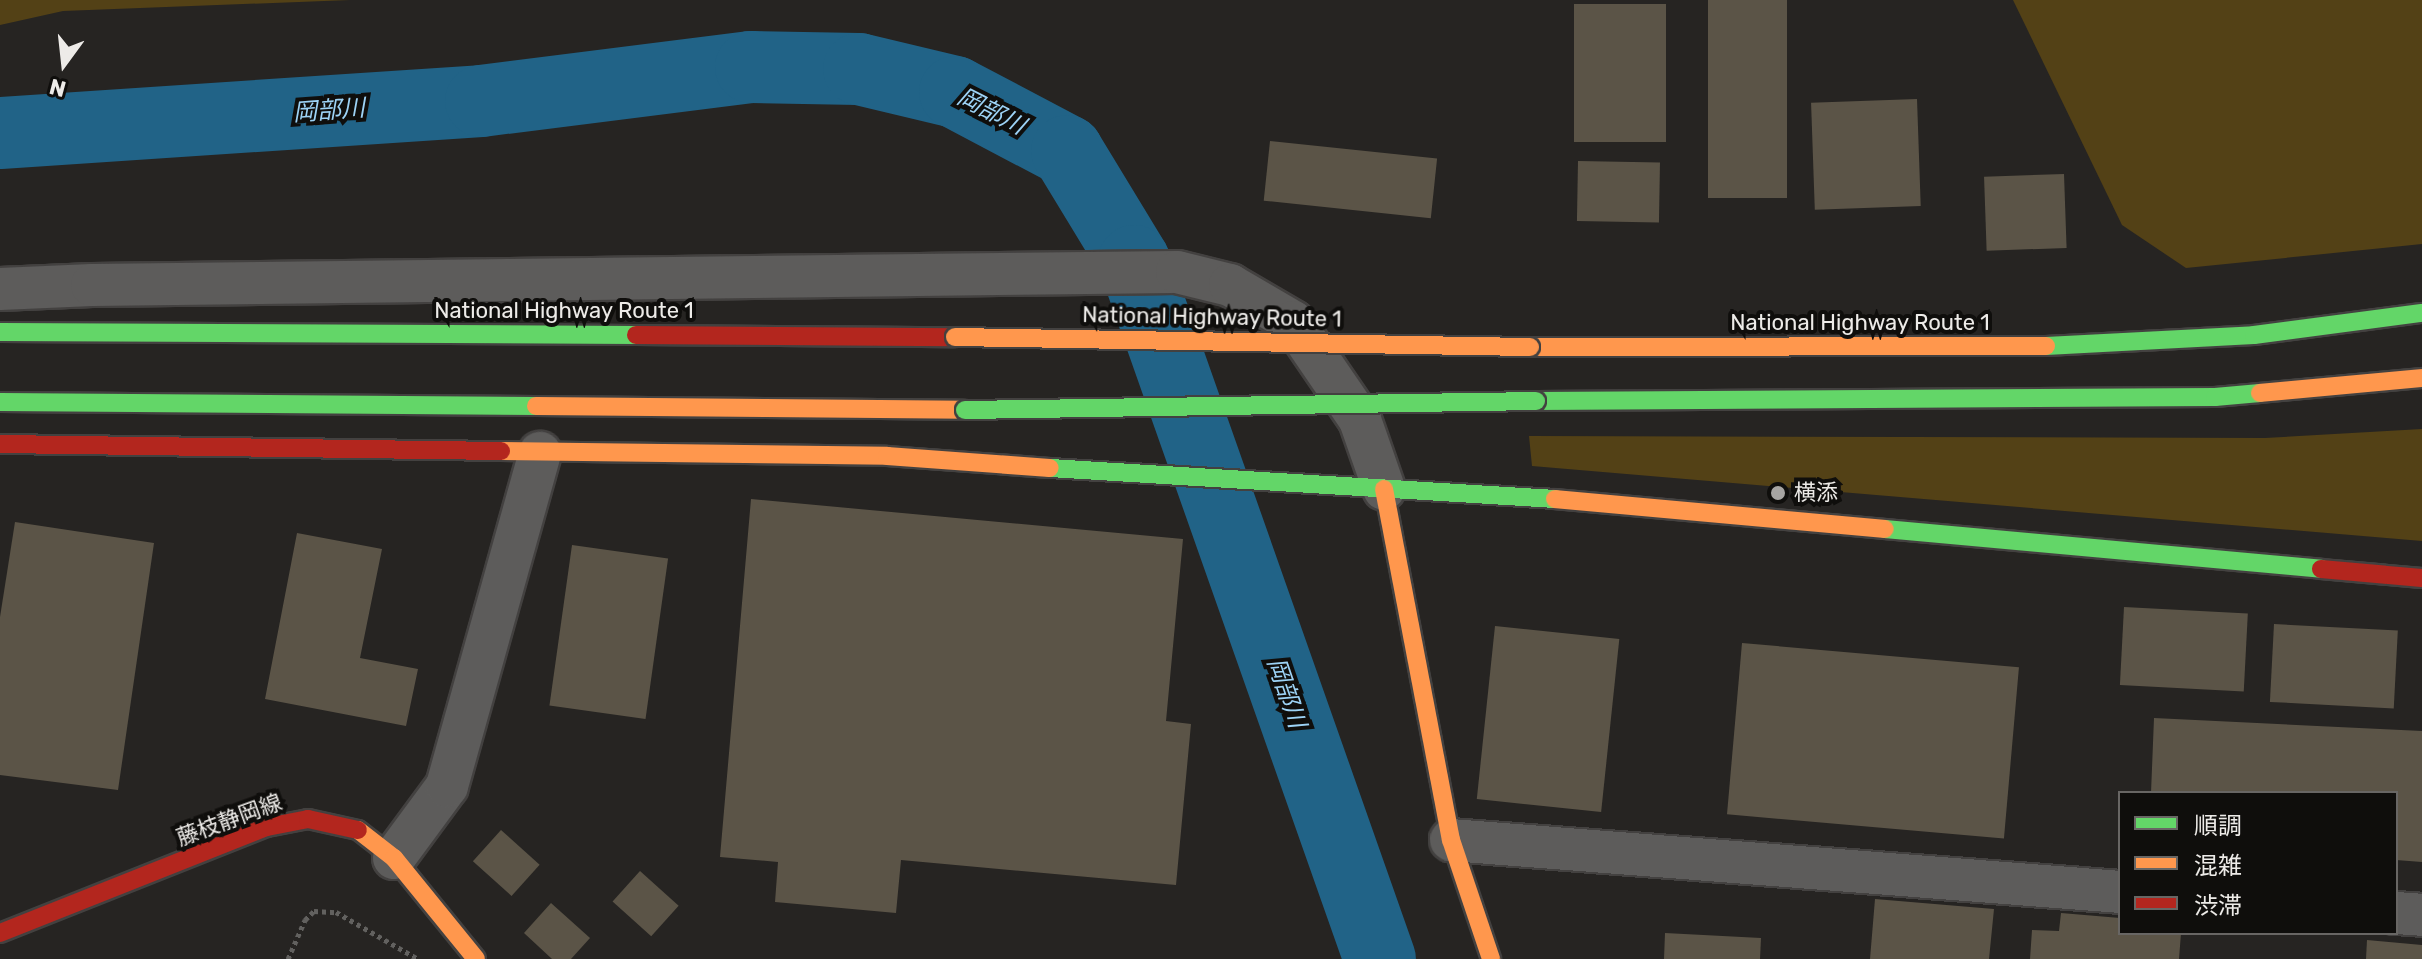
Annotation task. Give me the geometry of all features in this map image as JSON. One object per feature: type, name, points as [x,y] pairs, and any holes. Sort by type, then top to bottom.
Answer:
[{"type":"main road","name":"National Highway Route 1","points":[[0,332],[955,337],[1530,347],[2048,346],[2254,335],[2422,313]]},
{"type":"main road","points":[[0,402],[965,410],[1536,401],[2215,397],[2422,378]]},
{"type":"main road","points":[[0,444],[887,456],[1156,476],[1497,494],[2422,578]]},
{"type":"main road","points":[[1384,489],[1451,840],[1491,959]]},
{"type":"main road","name":"藤枝静岡線","points":[[0,933],[267,827],[308,819],[360,830],[394,858],[476,959]]},
{"type":"street","points":[[0,289],[108,284],[1177,272],[1230,285],[1293,322],[1360,420],[1384,489]]},
{"type":"street","points":[[394,858],[447,786],[540,453]]},
{"type":"street","points":[[1451,840],[2118,892]]},
{"type":"street","points":[[2398,913],[2422,915]]},
{"type":"path","points":[[288,959],[305,920],[314,911],[336,912],[418,959]]},
{"type":"shaded area","points":[[0,0],[350,0],[63,11],[0,25]]},
{"type":"shaded area","points":[[2013,0],[2422,0],[2422,244],[2186,268],[2122,225]]},
{"type":"shaded area","points":[[2422,429],[2422,541],[1532,466],[1529,436],[2265,438]]},
{"type":"building","points":[[1708,0],[1787,0],[1787,198],[1708,198]]},
{"type":"building","points":[[1574,4],[1666,4],[1666,142],[1574,142]]},
{"type":"building","points":[[1917,99],[1921,206],[1815,210],[1811,103]]},
{"type":"building","points":[[1270,141],[1437,159],[1431,218],[1264,201]]},
{"type":"building","points":[[1578,161],[1660,162],[1659,222],[1577,221]]},
{"type":"building","points":[[2064,174],[2067,248],[1987,251],[1984,177]]},
{"type":"building","points":[[751,499],[1183,539],[1166,721],[1191,724],[1176,885],[901,860],[896,913],[775,902],[778,862],[720,857]]},
{"type":"building","points":[[15,522],[154,543],[118,790],[0,775],[0,617]]},
{"type":"building","points":[[297,533],[382,549],[360,658],[418,669],[406,726],[265,699]]},
{"type":"building","points":[[572,545],[668,558],[646,719],[549,705]]},
{"type":"building","points":[[2124,607],[2248,613],[2244,691],[2120,685]]},
{"type":"building","points":[[2274,624],[2398,630],[2394,708],[2270,702]]},
{"type":"building","points":[[1495,626],[1619,639],[1601,812],[1477,799]]},
{"type":"building","points":[[1742,643],[2019,667],[2004,839],[1727,814]]},
{"type":"building","points":[[2154,718],[2422,731],[2422,862],[2398,860],[2398,791],[2151,791]]},
{"type":"building","points":[[501,830],[540,865],[512,896],[473,861]]},
{"type":"building","points":[[640,871],[679,906],[651,936],[613,901]]},
{"type":"building","points":[[1875,899],[1994,909],[1989,959],[1870,959]]},
{"type":"building","points":[[551,903],[590,938],[571,959],[552,959],[524,933]]},
{"type":"building","points":[[2061,913],[2118,918],[2118,935],[2181,935],[2179,959],[2030,959],[2032,930],[2059,931]]},
{"type":"building","points":[[1665,933],[1761,938],[1760,959],[1664,959]]},
{"type":"building","points":[[2367,940],[2422,945],[2422,959],[2366,959]]},
{"type":"waterway","name":"岡部川","points":[[0,133],[481,101],[751,67],[859,69],[955,92],[1067,151],[1134,261],[1380,959]]},
{"type":"traffic: fast","points":[[2046,346],[2254,335],[2422,313]]},
{"type":"traffic: fast","points":[[0,332],[636,335]]},
{"type":"traffic: fast","points":[[1536,401],[2215,397],[2260,393]]},
{"type":"traffic: fast","points":[[965,410],[1536,401]]},
{"type":"traffic: fast","points":[[0,402],[536,406]]},
{"type":"traffic: fast","points":[[1050,468],[1555,499]]},
{"type":"traffic: fast","points":[[1885,529],[2321,569]]},
{"type":"traffic: slow","points":[[955,337],[1530,347]]},
{"type":"traffic: slow","points":[[1530,347],[2046,346]]},
{"type":"traffic: slow","points":[[2260,393],[2422,378]]},
{"type":"traffic: slow","points":[[536,406],[965,410]]},
{"type":"traffic: slow","points":[[501,451],[887,456],[1050,468]]},
{"type":"traffic: slow","points":[[1384,489],[1451,840],[1491,959]]},
{"type":"traffic: slow","points":[[1555,499],[1885,529]]},
{"type":"traffic: slow","points":[[358,830],[394,858],[476,959]]},
{"type":"traffic: jam","points":[[636,335],[955,337]]},
{"type":"traffic: jam","points":[[0,444],[501,451]]},
{"type":"traffic: jam","points":[[2321,569],[2422,578]]},
{"type":"traffic: jam","points":[[0,933],[267,827],[308,819],[358,830]]},
{"type":"place","name":"横添","points":[[1778,493]]}]
